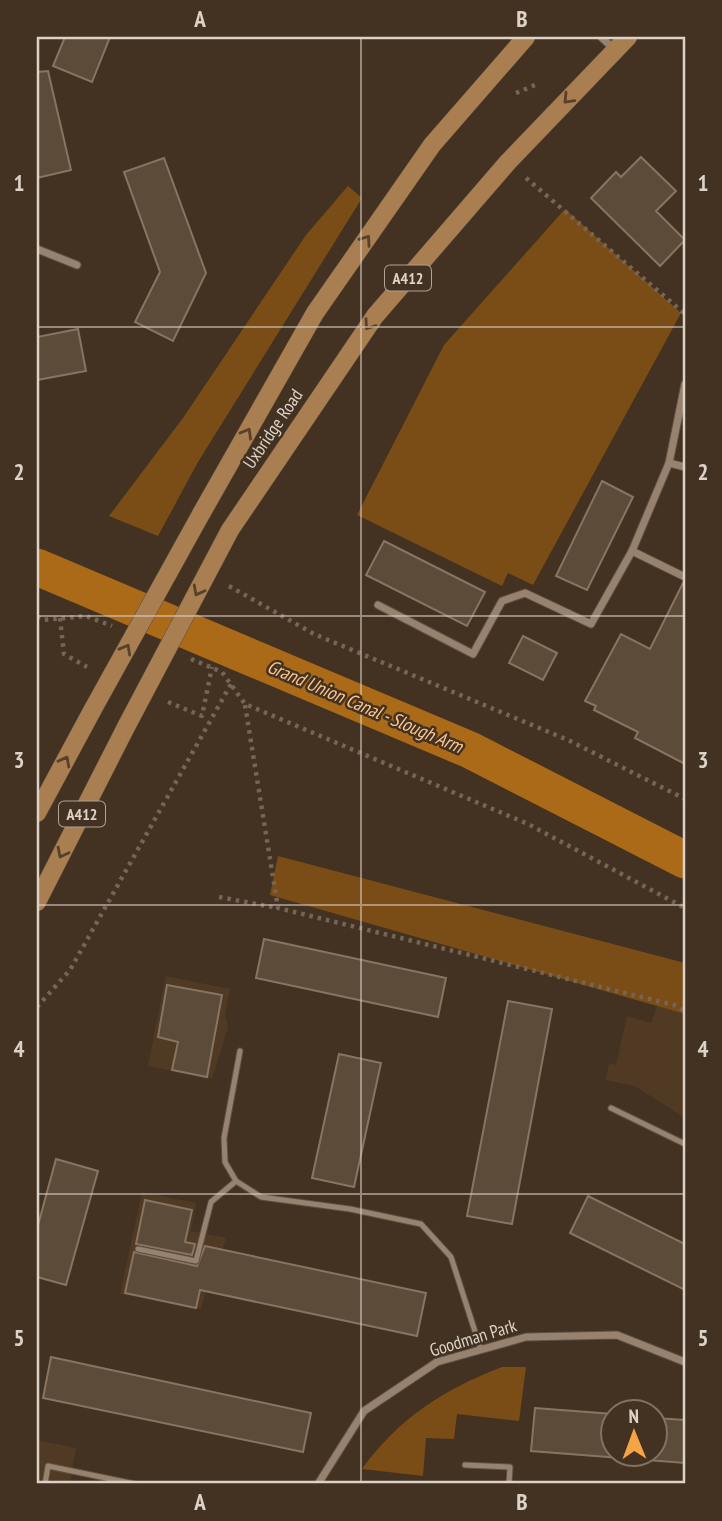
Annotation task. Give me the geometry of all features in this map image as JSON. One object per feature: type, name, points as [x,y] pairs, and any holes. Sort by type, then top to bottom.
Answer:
[{"type":"main road","name":"Uxbridge Road","points":[[37,813],[315,313],[432,145],[526,37]]},
{"type":"main road","name":"Uxbridge Road","points":[[37,902],[230,530],[375,316],[508,162],[621,43]]},
{"type":"street","points":[[601,37],[621,43]]},
{"type":"street","points":[[37,249],[77,265]]},
{"type":"street","points":[[378,605],[473,654],[502,601],[525,593],[591,624],[632,551],[669,463],[685,384]]},
{"type":"street","points":[[669,463],[685,467]]},
{"type":"street","points":[[632,551],[685,577]]},
{"type":"street","name":"Goodman Park","points":[[318,1484],[364,1411],[437,1362],[526,1337],[617,1335],[685,1362]]},
{"type":"lane","points":[[240,1051],[224,1138],[225,1162],[236,1181],[261,1197],[350,1209],[421,1224],[451,1257],[481,1350]]},
{"type":"lane","points":[[611,1108],[685,1144]]},
{"type":"lane","points":[[138,1249],[196,1261],[211,1202],[236,1181]]},
{"type":"lane","points":[[465,1465],[510,1467],[509,1484]]},
{"type":"lane","points":[[45,1484],[48,1466],[135,1484]]},
{"type":"path","points":[[516,93],[535,85]]},
{"type":"path","points":[[508,162],[685,314]]},
{"type":"path","points":[[207,573],[314,634],[568,740],[685,799]]},
{"type":"path","points":[[60,618],[64,654],[109,680]]},
{"type":"path","points":[[144,692],[202,716],[212,667]]},
{"type":"path","points":[[37,1007],[70,970],[231,684]]},
{"type":"path","points":[[245,704],[278,908]]},
{"type":"path","points":[[317,734],[528,824],[685,908]]},
{"type":"path","points":[[219,897],[278,908],[674,1005],[685,1011]]},
{"type":"shaded area","points":[[348,186],[362,198],[198,462],[158,536],[109,516],[183,418],[306,235]]},
{"type":"shaded area","points":[[565,209],[681,313],[533,585],[508,573],[502,586],[357,515],[444,345]]},
{"type":"shaded area","points":[[278,856],[685,963],[685,1014],[270,895]]},
{"type":"shaded area","points":[[166,976],[230,989],[225,1014],[228,1027],[212,1079],[148,1066]]},
{"type":"shaded area","points":[[657,1006],[685,1014],[685,1118],[635,1086],[606,1080],[609,1063],[616,1065],[627,1016],[651,1023]]},
{"type":"shaded area","points":[[142,1192],[196,1203],[191,1231],[226,1238],[212,1285],[207,1285],[201,1309],[120,1294]]},
{"type":"shaded area","points":[[502,1367],[526,1367],[519,1421],[457,1414],[454,1439],[426,1438],[423,1476],[362,1469],[391,1435],[424,1408],[461,1385]]},
{"type":"shaded area","points":[[37,1440],[76,1448],[70,1481],[76,1484],[37,1484]]},
{"type":"building","points":[[65,37],[110,37],[92,82],[53,66]]},
{"type":"building","points":[[48,71],[71,170],[37,178],[37,72]]},
{"type":"building","points":[[641,157],[676,191],[656,211],[685,240],[660,266],[591,198],[616,172],[621,177]]},
{"type":"building","points":[[164,158],[206,273],[173,341],[135,322],[160,272],[124,172]]},
{"type":"building","points":[[78,329],[86,371],[37,380],[37,337]]},
{"type":"building","points":[[602,481],[633,497],[587,590],[556,576]]},
{"type":"building","points":[[384,541],[485,592],[467,626],[366,575]]},
{"type":"building","points":[[683,583],[685,764],[635,738],[638,732],[594,710],[596,706],[585,701],[621,634],[650,649]]},
{"type":"building","points":[[523,636],[557,653],[543,680],[509,663]]},
{"type":"building","points":[[264,939],[446,978],[438,1017],[256,978]]},
{"type":"building","points":[[167,985],[222,995],[207,1077],[172,1070],[178,1042],[158,1037]]},
{"type":"building","points":[[508,1001],[552,1009],[512,1224],[467,1216]]},
{"type":"building","points":[[339,1054],[381,1063],[354,1187],[312,1178]]},
{"type":"building","points":[[56,1159],[98,1171],[66,1285],[37,1277],[37,1229]]},
{"type":"building","points":[[588,1196],[685,1244],[685,1290],[570,1233]]},
{"type":"building","points":[[145,1200],[192,1210],[185,1242],[195,1244],[192,1255],[136,1244]]},
{"type":"building","points":[[205,1246],[426,1293],[417,1336],[200,1290],[196,1308],[125,1293],[134,1252],[197,1266]]},
{"type":"building","points":[[51,1357],[311,1413],[303,1452],[43,1398]]},
{"type":"building","points":[[535,1408],[600,1413],[600,1456],[531,1451]]},
{"type":"building","points":[[670,1419],[685,1420],[685,1463],[670,1462]]},
{"type":"waterway","name":"Grand Union Canal - Slough Arm","points":[[37,567],[470,750],[685,860]]}]
